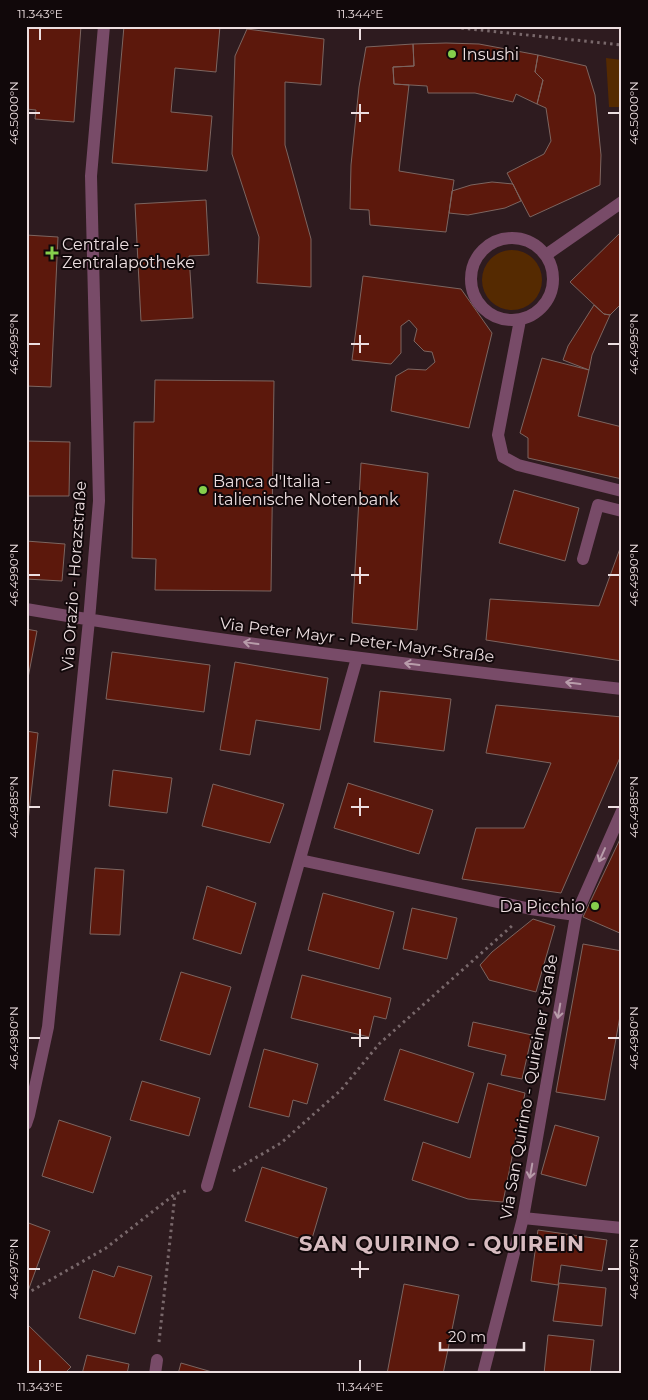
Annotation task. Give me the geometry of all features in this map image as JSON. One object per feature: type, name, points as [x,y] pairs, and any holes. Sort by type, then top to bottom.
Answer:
[{"type":"street","name":"Via Orazio - Horazstraße","points":[[26,1124],[48,1027],[89,620],[99,501],[91,176],[104,26]]},
{"type":"street","points":[[546,255],[622,202]]},
{"type":"street","points":[[511,237],[524,239],[537,246],[546,255],[552,268],[553,281],[550,295],[544,306],[533,315],[520,320],[506,320],[493,316],[482,308],[474,297],[470,284],[471,270],[476,257],[485,246],[497,240],[511,237]]},
{"type":"street","points":[[520,320],[498,435],[503,457],[518,465],[622,491]]},
{"type":"street","points":[[583,559],[598,505],[622,511]]},
{"type":"street","name":"Via Peter Mayr - Peter-Mayr-Straße","points":[[26,609],[89,620],[357,658],[622,689]]},
{"type":"street","points":[[207,1186],[357,658]]},
{"type":"street","name":"Via San Quirino - Quireiner Straße","points":[[483,1374],[523,1218],[576,915],[622,811]]},
{"type":"street","points":[[300,860],[531,909],[576,915]]},
{"type":"street","points":[[523,1218],[622,1228]]},
{"type":"street","points":[[155,1374],[157,1360]]},
{"type":"path","points":[[442,26],[622,45]]},
{"type":"path","points":[[26,1294],[106,1248],[175,1194],[207,1186],[281,1143],[341,1090],[379,1044],[531,909]]},
{"type":"path","points":[[157,1360],[175,1194]]},
{"type":"shaded area","points":[[606,58],[622,60],[622,107],[609,107]]},
{"type":"shaded area","points":[[506,250],[518,250],[529,255],[537,263],[542,274],[540,292],[529,305],[518,310],[506,310],[495,305],[487,297],[482,286],[482,274],[487,263],[495,255]]},
{"type":"building","points":[[26,26],[81,26],[74,122],[35,119],[36,110],[26,109],[28,43],[26,43]]},
{"type":"building","points":[[124,26],[220,26],[216,72],[175,68],[171,112],[212,116],[207,171],[112,163]]},
{"type":"building","points":[[247,29],[324,39],[321,85],[285,82],[285,145],[311,239],[311,287],[257,283],[259,237],[232,154],[235,56]]},
{"type":"building","points":[[413,44],[479,44],[538,55],[535,72],[543,80],[537,104],[516,94],[513,102],[475,93],[428,93],[427,86],[394,84],[393,67],[414,66]]},
{"type":"building","points":[[413,44],[414,66],[393,67],[394,84],[409,85],[399,171],[454,180],[446,232],[370,225],[369,210],[350,209],[351,165],[359,87],[366,47]]},
{"type":"building","points":[[538,55],[586,66],[595,95],[601,155],[600,185],[530,217],[507,173],[544,154],[551,141],[546,108],[537,104],[543,80],[535,72]]},
{"type":"building","points":[[492,182],[513,184],[521,201],[505,208],[468,215],[449,213],[452,191],[471,185]]},
{"type":"building","points":[[206,200],[209,255],[189,256],[193,318],[141,321],[135,204]]},
{"type":"building","points":[[622,231],[622,303],[610,315],[604,314],[570,282]]},
{"type":"building","points":[[26,235],[58,237],[51,387],[26,386]]},
{"type":"building","points":[[363,276],[461,289],[492,333],[469,428],[391,411],[396,376],[408,369],[426,370],[435,362],[432,352],[424,351],[414,341],[417,329],[409,320],[401,326],[401,353],[391,364],[352,360]]},
{"type":"building","points":[[594,305],[604,314],[610,315],[592,355],[589,370],[563,360],[568,346]]},
{"type":"building","points":[[542,358],[589,370],[578,416],[622,427],[622,479],[528,458],[528,438],[520,433]]},
{"type":"building","name":"Banca d'Italia - Italienische Notenbank","points":[[155,380],[274,381],[271,591],[155,590],[156,559],[132,558],[134,422],[154,422]]},
{"type":"building","points":[[26,441],[70,442],[69,496],[26,496]]},
{"type":"building","points":[[361,463],[428,473],[417,630],[352,623]]},
{"type":"building","points":[[514,490],[579,508],[565,561],[499,543]]},
{"type":"building","points":[[26,541],[65,544],[62,581],[26,579]]},
{"type":"building","points":[[622,543],[622,661],[486,640],[490,599],[599,606]]},
{"type":"building","points":[[26,629],[37,631],[28,678],[26,677]]},
{"type":"building","points":[[112,652],[210,665],[204,712],[106,699]]},
{"type":"building","points":[[235,662],[328,678],[320,730],[256,720],[250,755],[220,750]]},
{"type":"building","points":[[380,691],[451,699],[444,751],[374,742]]},
{"type":"building","points":[[496,705],[622,717],[622,753],[561,893],[462,879],[476,828],[524,828],[551,763],[486,753]]},
{"type":"building","points":[[26,731],[38,733],[28,821],[26,821]]},
{"type":"building","points":[[113,770],[172,778],[167,813],[109,806]]},
{"type":"building","points":[[348,783],[433,810],[419,854],[334,828]]},
{"type":"building","points":[[213,784],[284,804],[270,843],[202,826]]},
{"type":"building","points":[[622,835],[622,934],[583,917]]},
{"type":"building","points":[[95,868],[124,870],[120,935],[90,934]]},
{"type":"building","points":[[207,886],[256,903],[241,954],[193,939]]},
{"type":"building","points":[[323,893],[394,912],[379,969],[308,950]]},
{"type":"building","points":[[412,908],[457,918],[447,959],[403,949]]},
{"type":"building","points":[[533,919],[555,926],[536,992],[489,980],[480,965],[492,952]]},
{"type":"building","points":[[583,944],[622,951],[622,1005],[605,1100],[556,1092]]},
{"type":"building","points":[[181,972],[231,987],[210,1055],[160,1040]]},
{"type":"building","points":[[302,975],[391,998],[386,1019],[374,1016],[369,1037],[291,1018]]},
{"type":"building","points":[[473,1022],[532,1035],[522,1079],[501,1075],[506,1055],[468,1046]]},
{"type":"building","points":[[264,1049],[318,1064],[307,1104],[293,1100],[289,1117],[249,1107]]},
{"type":"building","points":[[400,1049],[474,1073],[458,1123],[384,1100]]},
{"type":"building","points":[[142,1081],[200,1098],[189,1136],[130,1120]]},
{"type":"building","points":[[488,1083],[525,1093],[503,1202],[468,1199],[412,1180],[423,1142],[470,1158]]},
{"type":"building","points":[[59,1120],[111,1137],[93,1193],[42,1176]]},
{"type":"building","points":[[555,1125],[599,1137],[586,1186],[541,1174]]},
{"type":"building","points":[[262,1167],[327,1188],[311,1242],[245,1221]]},
{"type":"building","points":[[26,1222],[50,1231],[28,1291],[26,1290]]},
{"type":"building","points":[[538,1230],[607,1240],[602,1271],[561,1265],[558,1285],[531,1281]]},
{"type":"building","points":[[118,1266],[152,1276],[135,1334],[79,1318],[93,1270],[114,1277]]},
{"type":"building","points":[[559,1283],[606,1288],[602,1326],[553,1321]]},
{"type":"building","points":[[404,1284],[459,1295],[443,1374],[387,1374]]},
{"type":"building","points":[[26,1323],[71,1367],[64,1374],[26,1374]]},
{"type":"building","points":[[548,1335],[594,1340],[590,1374],[544,1374]]},
{"type":"building","points":[[87,1355],[129,1364],[127,1374],[82,1374]]},
{"type":"building","points":[[181,1363],[219,1374],[178,1374]]},
{"type":"place","name":"Insushi","points":[[452,54]]},
{"type":"place","name":"Centrale - Zentralapotheke","points":[[52,253]]},
{"type":"place","name":"Banca d'Italia - Italienische Notenbank","points":[[203,490]]},
{"type":"place","name":"Da Picchio","points":[[595,906]]},
{"type":"district","name":"SAN QUIRINO - QUIREIN","points":[[442,1243]]}]
